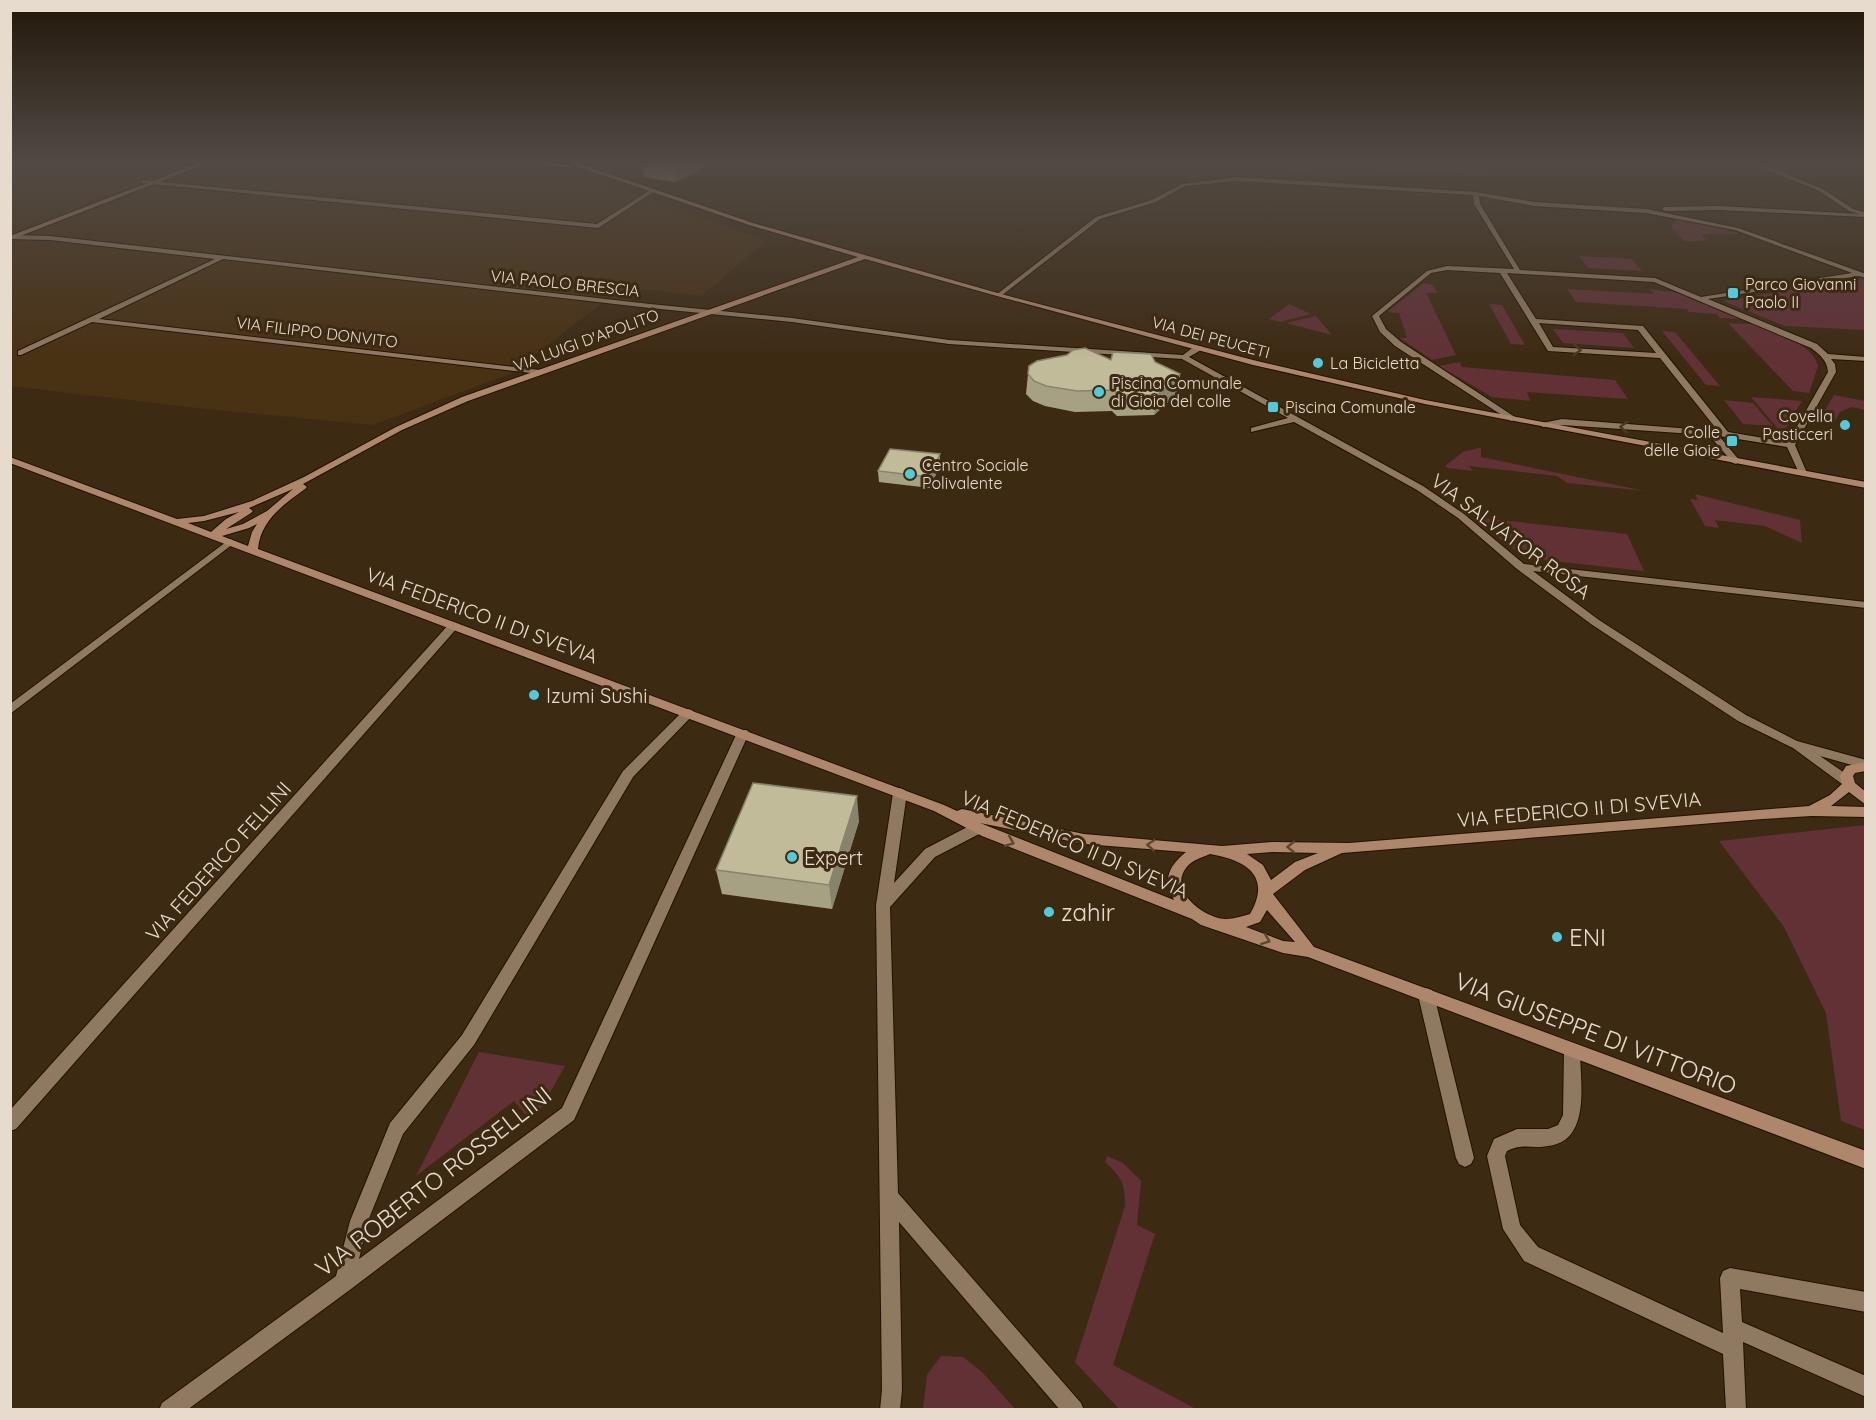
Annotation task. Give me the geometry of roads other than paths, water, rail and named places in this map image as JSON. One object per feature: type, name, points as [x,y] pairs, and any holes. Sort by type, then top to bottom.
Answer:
[{"type":"main road","points":[[12,236],[36,226]]},
{"type":"main road","points":[[12,236],[38,226]]},
{"type":"main road","name":"VIA DEI PEUCETI","points":[[759,226],[999,295],[1198,348],[1383,393],[1866,485]]},
{"type":"main road","name":"VIA LUIGI D'APOLITO","points":[[172,520],[195,520],[281,497],[412,422],[465,399],[866,256]]},
{"type":"main road","name":"VIA FEDERICO II DI SVEVIA","points":[[10,460],[900,793],[939,808],[978,828],[1197,915]]},
{"type":"main road","points":[[213,536],[246,526],[281,497]]},
{"type":"main road","name":"VIA LUIGI D'APOLITO","points":[[253,551],[254,535],[281,497]]},
{"type":"main road","points":[[1866,766],[1851,769],[1846,776],[1848,783],[1866,800]]},
{"type":"main road","points":[[1812,811],[1835,798],[1848,783]]},
{"type":"main road","name":"VIA FEDERICO II DI SVEVIA","points":[[939,808],[990,821],[1084,839],[1210,849]]},
{"type":"main road","name":"VIA FEDERICO II DI SVEVIA","points":[[1225,850],[1273,847],[1349,848],[1812,811],[1866,812]]},
{"type":"main road","name":"VIA FEDERICO II DI SVEVIA","points":[[1267,893],[1300,866],[1349,848]]},
{"type":"main road","points":[[1267,893],[1255,918],[1223,925],[1197,915],[1182,903],[1175,890],[1175,876],[1179,864],[1192,853],[1210,849],[1225,850],[1252,863],[1265,880],[1267,893],[1276,914],[1303,940],[1309,951]]},
{"type":"main road","name":"VIA GIUSEPPE DI VITTORIO","points":[[1223,925],[1283,947],[1309,951],[1866,1160]]},
{"type":"street","points":[[999,295],[1087,226]]},
{"type":"street","points":[[1491,226],[1518,271]]},
{"type":"street","points":[[1723,226],[1862,275]]},
{"type":"street","name":"VIA PAOLO BRESCIA","points":[[12,236],[792,320],[949,342],[1184,357]]},
{"type":"street","points":[[21,353],[221,258]]},
{"type":"street","points":[[1514,419],[1398,344],[1383,330],[1375,316],[1429,272],[1456,268],[1644,278],[1703,298],[1805,341],[1826,356],[1831,364],[1832,372],[1791,445]]},
{"type":"street","points":[[1502,270],[1551,348],[1662,356]]},
{"type":"street","points":[[1703,298],[1862,275]]},
{"type":"street","name":"VIA FILIPPO DONVITO","points":[[91,320],[540,372]]},
{"type":"street","points":[[1534,321],[1640,327],[1725,434]]},
{"type":"street","points":[[1184,357],[1198,348]]},
{"type":"street","points":[[1826,356],[1866,359]]},
{"type":"street","name":"VIA SALVATOR ROSA","points":[[1184,357],[1420,488],[1461,516],[1521,567],[1595,622],[1704,694],[1762,729],[1793,744]]},
{"type":"street","points":[[1254,430],[1294,419]]},
{"type":"street","points":[[1545,425],[1562,422],[1725,434],[1791,445]]},
{"type":"street","points":[[1712,433],[1736,461]]},
{"type":"street","points":[[1791,445],[1803,473]]},
{"type":"street","points":[[10,710],[230,542]]},
{"type":"street","points":[[1521,567],[1866,605]]},
{"type":"street","name":"VIA FEDERICO FELLINI","points":[[10,1123],[454,626]]},
{"type":"street","points":[[344,1282],[359,1221],[396,1129],[468,1040],[628,774],[688,713]]},
{"type":"street","name":"VIA ROBERTO ROSSELLINI","points":[[169,1410],[568,1114],[743,733]]},
{"type":"street","points":[[1793,744],[1866,766]]},
{"type":"street","points":[[1793,744],[1848,783]]},
{"type":"street","points":[[890,1410],[892,1390],[884,905],[900,793]]},
{"type":"street","points":[[884,905],[930,853],[978,828]]},
{"type":"street","points":[[1426,994],[1466,1158]]},
{"type":"street","points":[[1572,1050],[1572,1116],[1564,1131],[1549,1138],[1517,1137],[1500,1144],[1496,1156],[1512,1229],[1531,1254],[1732,1348]]},
{"type":"street","points":[[889,1197],[1074,1410]]},
{"type":"street","points":[[1736,1410],[1730,1278],[1866,1302]]},
{"type":"street","points":[[1731,1327],[1866,1387]]},
{"type":"place","name":"Parco Giovanni Paolo II","points":[[1733,293]]},
{"type":"place","name":"La Bicicletta","points":[[1318,363]]},
{"type":"place","name":"Piscina Comunale di Gioia del colle","points":[[1099,392]]},
{"type":"place","name":"Piscina Comunale","points":[[1273,407]]},
{"type":"place","name":"Covella Pasticceri","points":[[1845,425]]},
{"type":"place","name":"Colle delle Gioie","points":[[1732,441]]},
{"type":"place","name":"Centro Sociale Polivalente","points":[[910,474]]},
{"type":"place","name":"Izumi Sushi","points":[[534,695]]},
{"type":"place","name":"Expert","points":[[792,857]]},
{"type":"place","name":"zahir","points":[[1049,912]]},
{"type":"place","name":"ENI","points":[[1557,937]]}]
